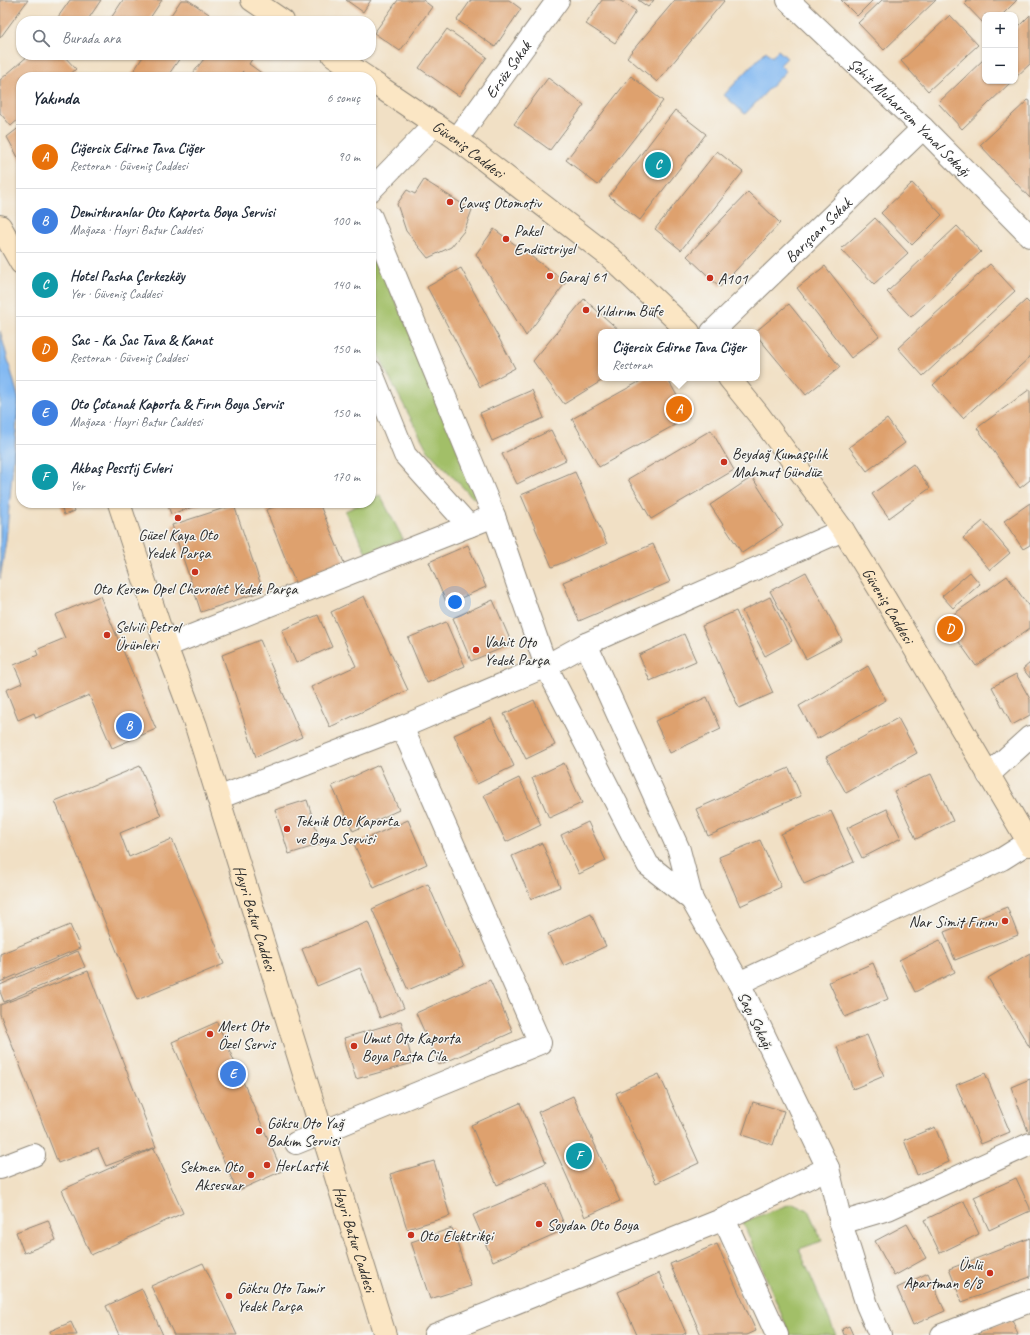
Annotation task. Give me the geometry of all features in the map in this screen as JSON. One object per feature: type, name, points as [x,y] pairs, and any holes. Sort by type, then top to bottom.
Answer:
[{"type":"street","points":[[252,0],[276,16]]},
{"type":"street","name":"Ersöz Sokak","points":[[457,139],[558,0]]},
{"type":"street","name":"Şehit Muharrem Yanal Sokağı","points":[[788,0],[923,128],[1030,236]]},
{"type":"street","points":[[340,60],[358,72]]},
{"type":"street","name":"Güveniş Caddesi","points":[[376,84],[457,139],[610,257],[686,329]]},
{"type":"street","points":[[376,185],[435,124]]},
{"type":"street","name":"Barışcan Sokak","points":[[715,329],[923,128]]},
{"type":"street","points":[[0,226],[16,253]]},
{"type":"street","points":[[376,229],[494,516],[546,666],[648,865],[692,900]]},
{"type":"street","name":"Güveniş Caddesi","points":[[731,381],[759,415],[844,530],[1029,844]]},
{"type":"street","points":[[376,383],[405,455],[469,526]]},
{"type":"street","name":"Hayri Batur Caddesi","points":[[121,508],[166,646],[196,726],[385,1335]]},
{"type":"street","points":[[166,646],[494,516]]},
{"type":"street","points":[[218,798],[402,727],[546,666],[586,644],[844,530]]},
{"type":"street","points":[[586,644],[679,850],[692,900],[738,983]]},
{"type":"street","points":[[296,1143],[540,1043],[402,727]]},
{"type":"street","points":[[988,775],[1030,737]]},
{"type":"street","name":"Saçı Sokağı","points":[[880,1335],[867,1305],[841,1223],[828,1168],[738,983],[1002,859],[1029,844]]},
{"type":"street","points":[[841,1223],[888,1209],[1030,1144]]},
{"type":"street","points":[[0,1168],[34,1154]]},
{"type":"street","points":[[435,1335],[724,1219],[828,1168]]},
{"type":"street","points":[[724,1219],[777,1335]]},
{"type":"street","points":[[942,1335],[1030,1301]]},
{"type":"green space","points":[[376,256],[479,493],[473,498],[428,451],[376,350]]},
{"type":"green space","points":[[380,495],[403,539],[367,554],[345,511],[352,508],[376,508],[376,497]]},
{"type":"green space","points":[[793,1203],[808,1210],[822,1241],[799,1249],[836,1335],[790,1335],[743,1222]]},
{"type":"water","points":[[778,50],[787,58],[780,65],[786,71],[745,114],[724,95],[766,51],[772,57]]},
{"type":"water","points":[[0,331],[16,389],[16,432],[6,540],[0,579]]},
{"type":"building","points":[[0,0],[28,0],[16,16],[0,38]]},
{"type":"building","points":[[70,0],[101,0],[90,16],[59,16]]},
{"type":"building","points":[[123,0],[162,0],[151,16],[112,16]]},
{"type":"building","points":[[181,0],[188,0],[209,14],[208,16],[170,16]]},
{"type":"building","points":[[346,0],[371,0],[363,12]]},
{"type":"building","points":[[398,0],[423,0],[432,7],[400,51],[376,34],[376,30]]},
{"type":"building","points":[[471,0],[509,0],[521,9],[495,47],[457,20]]},
{"type":"building","points":[[602,0],[619,0],[636,11],[615,43],[586,24]]},
{"type":"building","points":[[638,0],[654,0],[648,7]]},
{"type":"building","points":[[675,0],[724,1],[657,82],[627,57]]},
{"type":"building","points":[[841,0],[873,0],[857,16]]},
{"type":"building","points":[[882,0],[936,0],[884,50],[858,23]]},
{"type":"building","points":[[967,0],[1017,0],[1005,12],[982,12],[982,22],[964,3]]},
{"type":"building","points":[[950,15],[978,45],[928,91],[901,61]]},
{"type":"building","points":[[1030,15],[1030,64],[1018,75],[1018,48],[1018,27]]},
{"type":"building","points":[[447,29],[487,57],[459,96],[419,68]]},
{"type":"building","points":[[23,60],[68,60],[76,69],[73,72],[16,72],[16,122],[11,126],[0,113],[0,80]]},
{"type":"building","points":[[141,60],[179,60],[170,72],[133,72]]},
{"type":"building","points":[[203,60],[252,60],[249,64],[260,72],[194,72]]},
{"type":"building","points":[[982,61],[982,84],[1009,84],[962,129],[938,103]]},
{"type":"building","points":[[631,76],[663,101],[598,185],[566,160]]},
{"type":"building","points":[[548,78],[584,105],[550,150],[514,124]]},
{"type":"building","points":[[1028,100],[1030,101],[1030,198],[980,145]]},
{"type":"building","points":[[675,110],[706,134],[640,220],[609,196]]},
{"type":"building","points":[[16,130],[16,154],[7,137]]},
{"type":"building","points":[[717,151],[743,172],[681,250],[655,229]]},
{"type":"building","points":[[424,180],[472,210],[464,231],[451,247],[428,258],[406,231],[397,204],[407,190],[415,194]]},
{"type":"building","points":[[912,183],[942,215],[912,245],[881,213]]},
{"type":"building","points":[[748,192],[780,223],[720,287],[687,256]]},
{"type":"building","points":[[875,218],[908,253],[874,284],[841,249]]},
{"type":"building","points":[[957,226],[981,252],[911,317],[887,292]]},
{"type":"building","points":[[494,229],[566,282],[526,336],[476,254]]},
{"type":"building","points":[[990,264],[1015,291],[923,376],[898,348]]},
{"type":"building","points":[[825,266],[879,336],[851,358],[797,288]]},
{"type":"building","points":[[461,268],[515,368],[480,387],[427,287]]},
{"type":"building","points":[[584,299],[618,329],[598,329],[598,381],[601,381],[564,404],[533,361]]},
{"type":"building","points":[[1026,300],[1030,304],[1030,357],[963,418],[933,385]]},
{"type":"building","points":[[789,304],[840,367],[806,395],[760,340],[760,329],[759,329]]},
{"type":"building","points":[[641,381],[669,381],[689,417],[599,467],[572,419]]},
{"type":"building","points":[[1030,389],[1030,480],[1020,488],[977,428]]},
{"type":"building","points":[[532,390],[544,418],[492,441],[480,413]]},
{"type":"building","points":[[887,419],[905,443],[867,471],[849,447]]},
{"type":"building","points":[[551,430],[566,460],[517,484],[502,454]]},
{"type":"building","points":[[711,430],[734,470],[651,519],[628,479]]},
{"type":"building","points":[[913,464],[930,488],[889,518],[872,494]]},
{"type":"building","points":[[575,472],[607,544],[552,567],[521,495]]},
{"type":"building","points":[[752,477],[783,526],[742,553],[710,505]]},
{"type":"building","points":[[1030,503],[1030,545],[1023,549],[1004,521]]},
{"type":"building","points":[[62,508],[74,508],[75,511],[64,515]]},
{"type":"building","points":[[169,508],[190,508],[171,514]]},
{"type":"building","points":[[225,508],[235,508],[263,591],[201,612],[172,525]]},
{"type":"building","points":[[271,508],[321,508],[345,565],[296,585],[266,510]]},
{"type":"building","points":[[983,521],[1010,553],[990,570],[963,538]]},
{"type":"building","points":[[653,544],[670,582],[579,621],[563,582]]},
{"type":"building","points":[[468,545],[486,587],[447,604],[429,562]]},
{"type":"building","points":[[806,572],[842,640],[806,659],[770,591]]},
{"type":"building","points":[[970,572],[980,584],[953,608],[942,596]]},
{"type":"building","points":[[1007,576],[1030,608],[1030,628],[976,666],[944,621]]},
{"type":"building","points":[[100,596],[156,729],[112,748],[89,695],[36,718],[34,713],[18,720],[6,690],[22,683],[14,665],[38,655],[36,650],[65,638],[55,615]]},
{"type":"building","points":[[364,596],[408,690],[330,727],[311,687],[356,666],[331,612]]},
{"type":"building","points":[[770,597],[792,641],[765,656],[742,611]]},
{"type":"building","points":[[493,600],[512,644],[471,661],[453,618]]},
{"type":"building","points":[[736,611],[773,693],[739,708],[702,626]]},
{"type":"building","points":[[318,615],[332,647],[296,663],[282,630]]},
{"type":"building","points":[[446,622],[465,666],[427,683],[408,638]]},
{"type":"building","points":[[684,634],[696,661],[650,681],[639,655]]},
{"type":"building","points":[[260,640],[302,737],[256,757],[222,655]]},
{"type":"building","points":[[1030,663],[1030,678],[1023,669]]},
{"type":"building","points":[[868,666],[886,700],[817,739],[799,706]]},
{"type":"building","points":[[1016,674],[1030,699],[1030,715],[1012,725],[992,687]]},
{"type":"building","points":[[707,697],[721,729],[670,753],[655,721]]},
{"type":"building","points":[[534,700],[555,745],[526,759],[504,714]]},
{"type":"building","points":[[491,718],[514,766],[477,784],[454,735]]},
{"type":"building","points":[[898,718],[917,753],[846,793],[826,757]]},
{"type":"building","points":[[564,763],[582,803],[549,818],[532,778]]},
{"type":"building","points":[[379,765],[399,810],[353,831],[332,786]]},
{"type":"building","points":[[140,766],[161,816],[120,833],[129,857],[172,839],[224,964],[137,1000],[55,801]]},
{"type":"building","points":[[789,768],[801,796],[708,836],[696,809]]},
{"type":"building","points":[[931,774],[953,821],[916,839],[894,791]]},
{"type":"building","points":[[519,778],[541,825],[506,842],[484,795]]},
{"type":"building","points":[[307,800],[321,844],[289,854],[275,810]]},
{"type":"building","points":[[887,809],[901,838],[862,858],[847,828]]},
{"type":"building","points":[[831,811],[854,862],[804,884],[781,834]]},
{"type":"building","points":[[408,820],[427,864],[374,888],[354,844]]},
{"type":"building","points":[[588,822],[606,861],[579,874],[561,835]]},
{"type":"building","points":[[760,840],[781,887],[740,906],[719,857]]},
{"type":"building","points":[[542,843],[560,887],[531,899],[512,856]]},
{"type":"building","points":[[428,884],[464,966],[408,990],[372,909]]},
{"type":"building","points":[[1007,907],[1018,935],[955,960],[944,932]]},
{"type":"building","points":[[591,914],[606,946],[564,966],[548,934]]},
{"type":"building","points":[[368,922],[404,1008],[380,1018],[360,968],[317,986],[302,949]]},
{"type":"building","points":[[70,925],[80,948],[0,982],[0,954]]},
{"type":"building","points":[[940,940],[955,972],[915,992],[899,960]]},
{"type":"building","points":[[78,951],[85,967],[4,1002],[0,992],[0,985]]},
{"type":"building","points":[[1030,953],[1030,1048],[988,978]]},
{"type":"building","points":[[873,963],[888,999],[845,1017],[829,982]]},
{"type":"building","points":[[88,971],[156,1147],[106,1166],[98,1148],[58,1163],[0,1014],[0,1005]]},
{"type":"building","points":[[490,980],[513,1032],[439,1065],[416,1013]]},
{"type":"building","points":[[401,1021],[413,1063],[356,1079],[344,1038]]},
{"type":"building","points":[[217,1022],[282,1171],[237,1191],[172,1042]]},
{"type":"building","points":[[867,1035],[884,1076],[853,1089],[837,1047]]},
{"type":"building","points":[[985,1073],[1010,1132],[981,1144],[956,1085]]},
{"type":"building","points":[[659,1074],[699,1163],[656,1183],[616,1093]]},
{"type":"building","points":[[1030,1079],[1030,1131],[1028,1131],[1011,1087]]},
{"type":"building","points":[[573,1096],[620,1201],[585,1217],[538,1112]]},
{"type":"building","points":[[753,1102],[784,1111],[773,1145],[742,1135]]},
{"type":"building","points":[[520,1103],[546,1163],[497,1185],[471,1125]]},
{"type":"building","points":[[935,1127],[949,1162],[917,1175],[904,1140]]},
{"type":"building","points":[[154,1148],[183,1213],[91,1255],[62,1190]]},
{"type":"building","points":[[434,1161],[450,1216],[407,1229],[390,1174]]},
{"type":"building","points":[[1016,1178],[1030,1211],[989,1230],[974,1197]]},
{"type":"building","points":[[547,1183],[566,1229],[493,1261],[473,1215]]},
{"type":"building","points":[[964,1201],[979,1234],[940,1253],[924,1220]]},
{"type":"building","points":[[48,1220],[56,1240],[24,1253],[16,1232]]},
{"type":"building","points":[[907,1224],[926,1258],[894,1276],[875,1241]]},
{"type":"building","points":[[452,1228],[471,1286],[430,1299],[411,1242]]},
{"type":"building","name":"Ünlü Apartman 6/8","points":[[1030,1238],[1030,1277],[962,1302],[949,1269]]},
{"type":"building","points":[[717,1244],[756,1331],[747,1335],[701,1335],[670,1264]]},
{"type":"building","points":[[203,1263],[237,1335],[174,1335],[151,1286]]},
{"type":"building","points":[[659,1273],[686,1333],[682,1335],[637,1335],[618,1292]]},
{"type":"building","points":[[928,1273],[945,1311],[913,1325],[897,1288]]},
{"type":"building","points":[[142,1289],[163,1335],[119,1335],[106,1306]]},
{"type":"building","points":[[1012,1319],[1018,1335],[979,1335],[978,1332]]},
{"type":"building","points":[[71,1322],[77,1335],[51,1335],[50,1331]]},
{"type":"building","points":[[849,1326],[853,1335],[844,1335],[842,1329]]},
{"type":"place","name":"Hotel Pasha Çerkezköy","points":[[658,165]]},
{"type":"place","name":"Çavuş Otomotiv","points":[[450,202]]},
{"type":"place","name":"Pakel Endüstriyel","points":[[506,239]]},
{"type":"place","name":"Garaj 61","points":[[550,276]]},
{"type":"place","name":"A101","points":[[710,278]]},
{"type":"place","name":"Yıldırım Büfe","points":[[586,310]]},
{"type":"place","name":"Ciğercix Edirne Tava Ciğer","points":[[679,409]]},
{"type":"place","name":"Beydağ Kumaşçılık Mahmut Gündüz","points":[[724,462]]},
{"type":"place","name":"Güzel Kaya Oto Yedek Parça","points":[[178,518]]},
{"type":"place","name":"Oto Kerem Opel Chevrolet Yedek Parça","points":[[195,572]]},
{"type":"place","name":"Sac - Ka Sac Tava & Kanat","points":[[950,629]]},
{"type":"place","name":"Selvili Petrol Ürünleri","points":[[107,635]]},
{"type":"place","name":"Vahit Oto Yedek Parça","points":[[476,650]]},
{"type":"place","name":"Demirkıranlar Oto Kaporta Boya Servisi","points":[[129,726]]},
{"type":"place","name":"Teknik Oto Kaporta ve Boya Servisi","points":[[287,829]]},
{"type":"place","name":"Nar Simit Fırını","points":[[1005,921]]},
{"type":"place","name":"Mert Oto Özel Servis","points":[[210,1034]]},
{"type":"place","name":"Umut Oto Kaporta Boya Pasta Cila","points":[[354,1046]]},
{"type":"place","name":"Oto Çotanak Kaporta & Fırın Boya Servis","points":[[233,1074]]},
{"type":"place","name":"Göksu Oto Yağ Bakım Servisi","points":[[259,1131]]},
{"type":"place","name":"Akbaş Pesstij Evleri","points":[[579,1156]]},
{"type":"place","name":"HerLastik","points":[[267,1165]]},
{"type":"place","name":"Sekmen Oto Aksesuar","points":[[251,1175]]},
{"type":"place","name":"Soydan Oto Boya","points":[[539,1224]]},
{"type":"place","name":"Oto Elektrikçi","points":[[411,1235]]},
{"type":"place","name":"Ünlü Apartman 6/8","points":[[990,1273]]},
{"type":"place","name":"Göksu Oto Tamir Yedek Parça","points":[[229,1296]]}]
